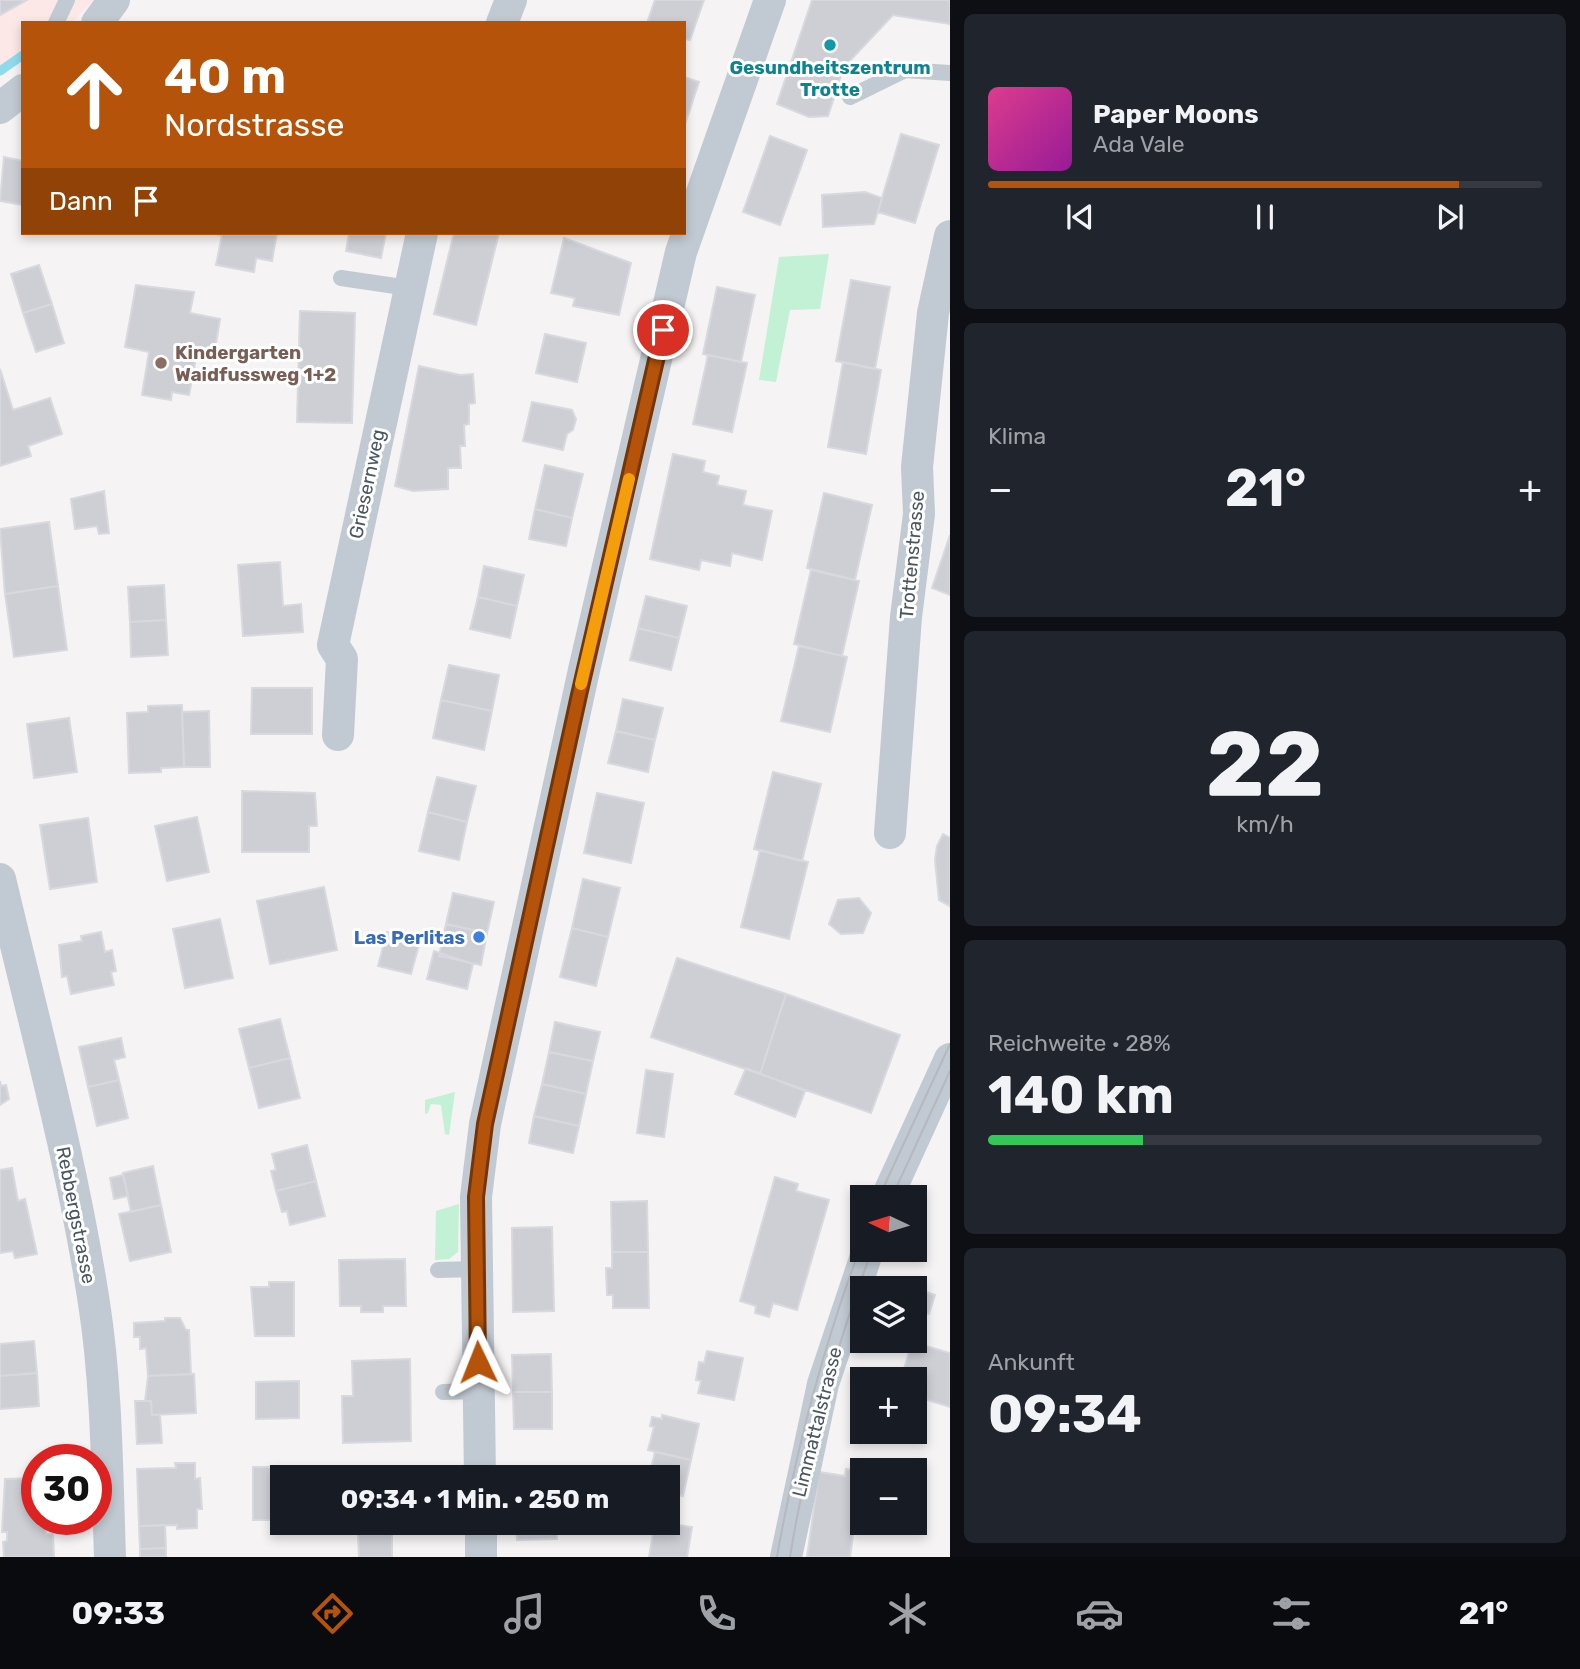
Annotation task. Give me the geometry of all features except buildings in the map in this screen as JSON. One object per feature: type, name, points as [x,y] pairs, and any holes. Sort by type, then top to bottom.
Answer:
[{"type":"street","points":[[98,21],[114,0]]},
{"type":"street","points":[[503,21],[511,0]]},
{"type":"street","points":[[480,1465],[476,1197],[485,1124],[681,251],[770,0]]},
{"type":"street","points":[[0,107],[21,91]]},
{"type":"street","name":"Griesernweg","points":[[338,735],[342,659],[333,645],[422,235]]},
{"type":"street","name":"Trottenstrasse","points":[[890,833],[906,617],[919,514],[919,454],[933,313],[950,236]]},
{"type":"street","name":"Rebbergstrasse","points":[[0,879],[58,1123],[94,1303],[105,1420],[110,1557]]},
{"type":"street","points":[[893,1185],[950,1059]]},
{"type":"street","name":"Limmattalstrasse","points":[[786,1557],[823,1384],[864,1262]]},
{"type":"street","points":[[481,1535],[481,1557]]},
{"type":"lane","points":[[57,21],[66,0]]},
{"type":"lane","points":[[850,97],[905,70],[950,73]]},
{"type":"lane","points":[[341,278],[409,288]]},
{"type":"lane","points":[[438,1270],[476,1269]]},
{"type":"lane","points":[[443,1392],[479,1391]]},
{"type":"shaded area","points":[[0,0],[94,0],[73,21],[21,21],[21,56],[0,67]]},
{"type":"green space","points":[[829,254],[820,309],[790,310],[776,382],[759,380],[779,257]]},
{"type":"green space","points":[[455,1092],[449,1135],[445,1134],[441,1105],[431,1104],[425,1114],[425,1100]]},
{"type":"green space","points":[[459,1204],[458,1252],[449,1259],[435,1260],[436,1211]]},
{"type":"waterway","points":[[0,71],[21,56]]},
{"type":"tram line","points":[[885,1185],[950,1044]]},
{"type":"tram line","points":[[898,1185],[950,1071]]},
{"type":"tram line","points":[[777,1557],[812,1397],[855,1262]]},
{"type":"tram line","points":[[790,1557],[824,1401],[868,1262]]},
{"type":"slow traffic","points":[[581,684],[629,479]]},
{"type":"place","name":"Gesundheitszentrum Trotte","points":[[830,45]]},
{"type":"place","name":"Kindergarten Waidfussweg 1+2","points":[[161,363]]},
{"type":"place","name":"Las Perlitas","points":[[479,937]]},
{"type":"route","points":[[478,1362],[476,1197],[485,1124],[579,695],[663,330]]}]
